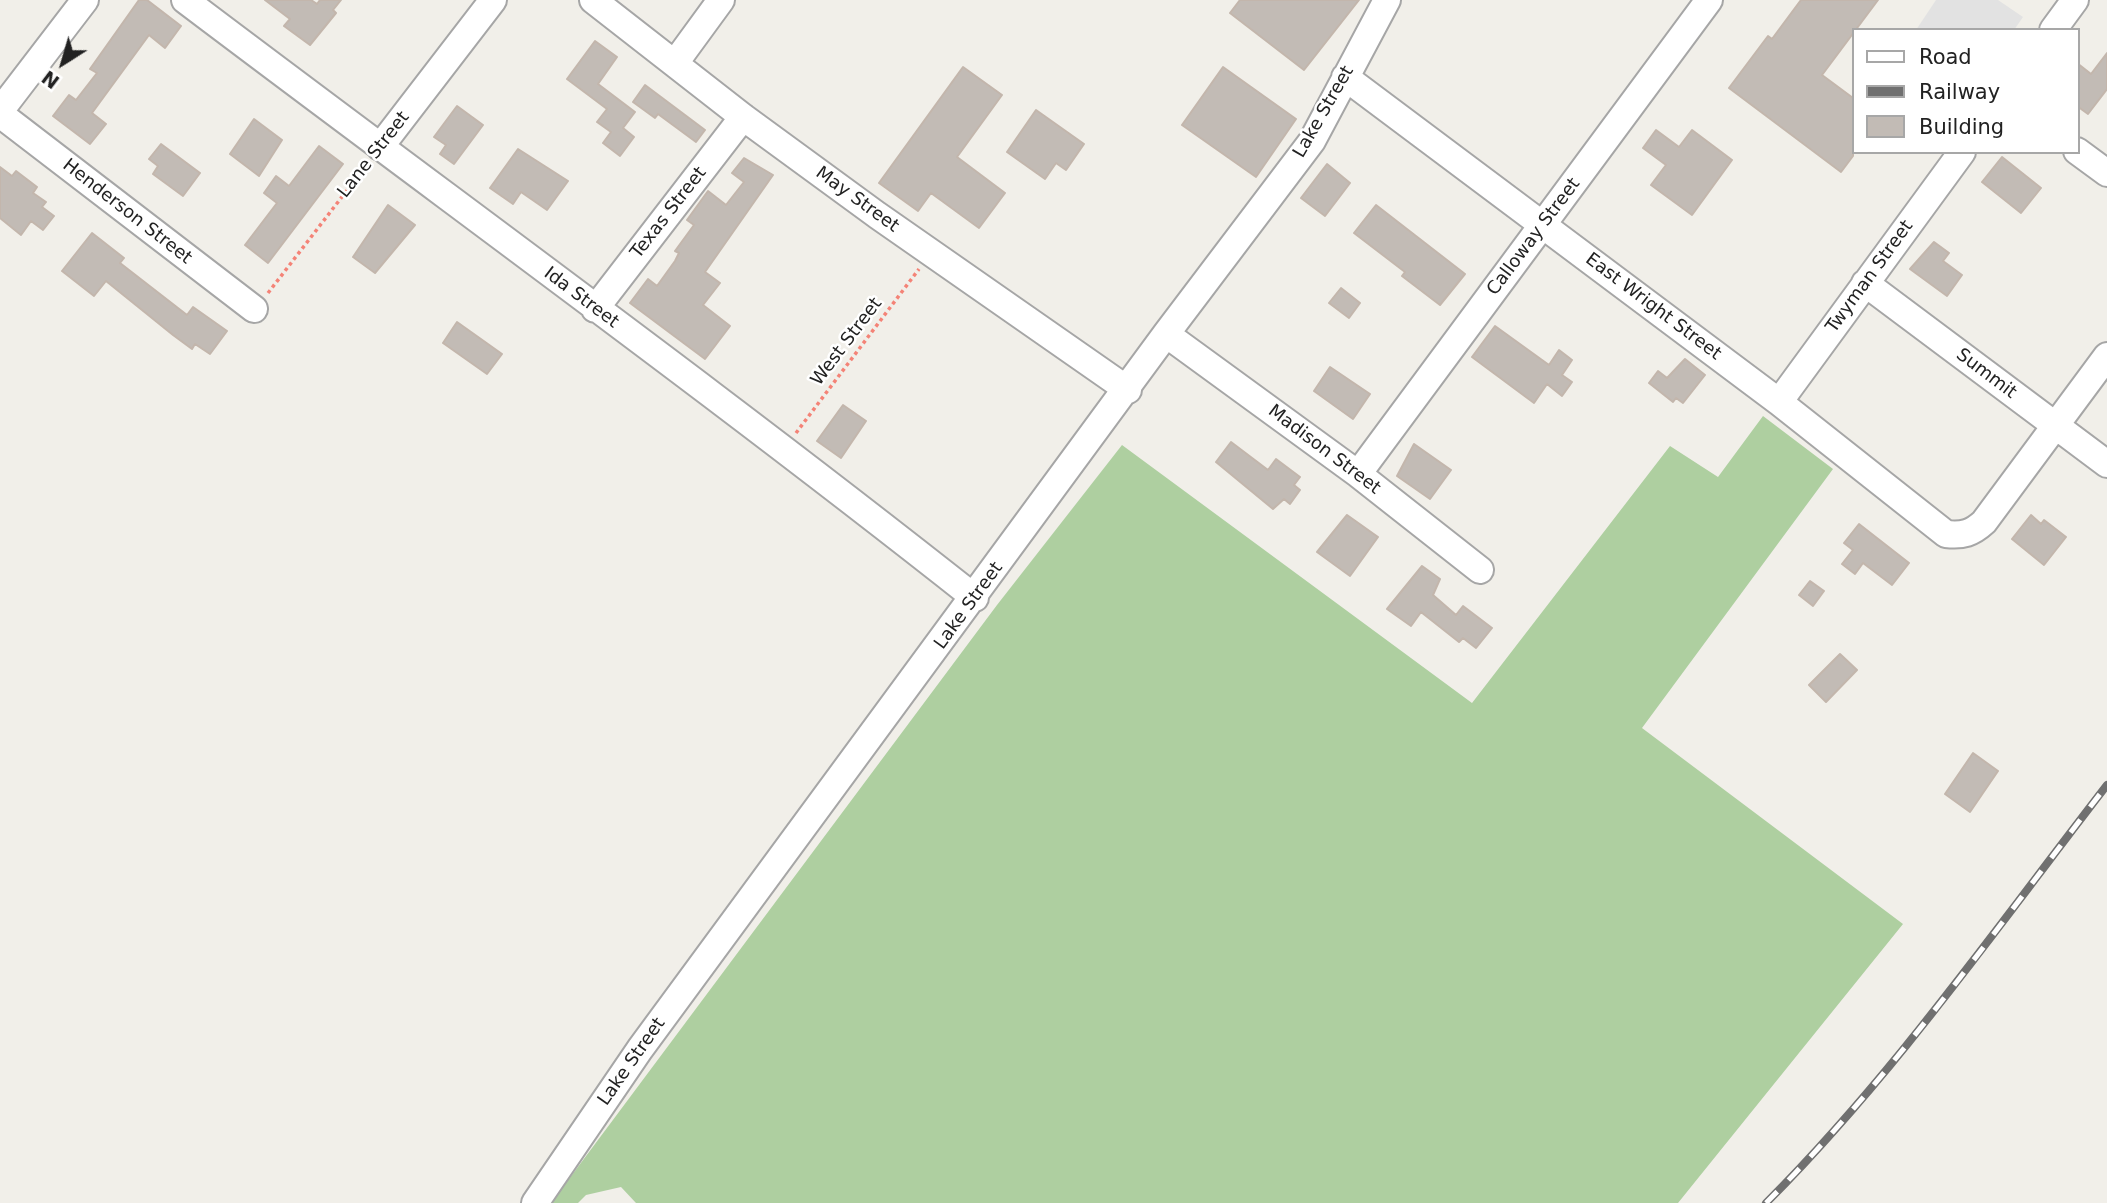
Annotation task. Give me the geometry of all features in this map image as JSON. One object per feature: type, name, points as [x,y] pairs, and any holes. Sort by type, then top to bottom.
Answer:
[{"type":"street","points":[[0,112],[85,0]]},
{"type":"street","name":"Ida Street","points":[[185,0],[595,309],[785,448],[975,598]]},
{"type":"street","name":"Lane Street","points":[[380,147],[493,0]]},
{"type":"street","name":"May Street","points":[[593,0],[743,117],[931,253],[1128,390]]},
{"type":"street","points":[[675,63],[721,0]]},
{"type":"street","name":"Lake Street","points":[[535,1203],[640,1049],[975,598],[1166,334],[1312,141],[1387,0]]},
{"type":"street","name":"Calloway Street","points":[[1358,474],[1709,0]]},
{"type":"street","points":[[2054,28],[2075,0]]},
{"type":"street","name":"East Wright Street","points":[[1345,77],[1779,402],[1946,534],[1959,536],[1975,531],[2055,426]]},
{"type":"street","name":"Henderson Street","points":[[0,112],[254,309]]},
{"type":"street","name":"Texas Street","points":[[595,309],[743,117]]},
{"type":"street","points":[[2079,152],[2107,173]]},
{"type":"street","name":"Twyman Street","points":[[1779,402],[1961,154]]},
{"type":"street","name":"Summit","points":[[1865,283],[2107,464]]},
{"type":"street","name":"Madison Street","points":[[1166,334],[1358,474],[1479,570]]},
{"type":"street","points":[[2055,426],[2107,356]]},
{"type":"path","name":"Lane Street","points":[[254,309],[380,147]]},
{"type":"path","name":"West Street","points":[[785,448],[931,253]]},
{"type":"green space","points":[[1763,416],[1833,469],[1642,728],[1903,924],[1678,1203],[636,1203],[621,1187],[586,1195],[578,1203],[551,1203],[997,605],[1122,445],[1472,703],[1670,446],[1718,477]]},
{"type":"shaded area","points":[[1936,0],[1998,0],[2023,17],[2015,28],[1917,28]]},
{"type":"building","points":[[139,0],[147,0],[181,26],[165,48],[149,35],[92,113],[106,124],[90,144],[53,116],[69,95],[76,100],[97,73],[90,69]]},
{"type":"building","points":[[265,0],[311,0],[317,4],[320,0],[341,0],[333,10],[336,13],[310,45],[284,26],[290,19]]},
{"type":"building","points":[[1240,0],[1359,0],[1304,70],[1230,13]]},
{"type":"building","points":[[1801,0],[1878,0],[1857,28],[1852,28],[1852,35],[1822,75],[1852,97],[1853,156],[1841,172],[1729,88],[1768,36],[1772,39]]},
{"type":"building","points":[[595,41],[617,57],[598,84],[635,112],[623,128],[634,137],[620,156],[603,143],[611,132],[597,122],[607,109],[567,79]]},
{"type":"building","points":[[2107,53],[2107,89],[2088,114],[2079,107],[2079,65],[2091,74]]},
{"type":"building","points":[[963,67],[1002,95],[957,157],[1005,193],[979,228],[931,193],[918,211],[879,183]]},
{"type":"building","points":[[1223,67],[1296,119],[1256,177],[1182,125]]},
{"type":"building","points":[[645,85],[705,130],[696,142],[658,114],[655,118],[633,102]]},
{"type":"building","points":[[457,106],[483,125],[454,164],[440,154],[446,145],[434,137]]},
{"type":"building","points":[[1036,110],[1084,144],[1066,170],[1056,163],[1045,179],[1007,152]]},
{"type":"building","points":[[254,119],[282,140],[259,176],[230,154]]},
{"type":"building","points":[[1656,130],[1679,147],[1692,130],[1732,160],[1692,215],[1651,185],[1666,165],[1643,148]]},
{"type":"building","points":[[161,144],[200,173],[183,196],[153,174],[158,166],[149,159]]},
{"type":"building","points":[[319,146],[343,164],[268,263],[245,245],[277,203],[264,193],[276,176],[289,186]]},
{"type":"building","points":[[518,149],[568,181],[547,210],[521,192],[513,204],[490,188]]},
{"type":"building","points":[[2002,157],[2041,188],[2021,213],[1982,182]]},
{"type":"building","points":[[744,158],[773,175],[705,272],[720,283],[703,305],[730,326],[705,359],[630,303],[648,279],[657,286],[675,261],[679,253],[675,251],[694,225],[687,220],[708,191],[726,205],[744,182],[732,173]]},
{"type":"building","points":[[1327,164],[1350,183],[1325,216],[1301,198]]},
{"type":"building","points":[[0,167],[12,176],[16,171],[37,187],[33,193],[46,202],[42,207],[54,216],[43,230],[31,221],[21,235],[0,218]]},
{"type":"building","points":[[388,205],[415,225],[375,273],[353,257]]},
{"type":"building","points":[[1376,205],[1465,274],[1440,305],[1402,276],[1405,272],[1354,233]]},
{"type":"building","points":[[92,233],[124,258],[120,263],[187,315],[193,307],[227,331],[210,354],[195,344],[192,349],[106,281],[94,296],[62,271]]},
{"type":"building","points":[[1934,242],[1949,253],[1943,261],[1962,275],[1947,296],[1910,269]]},
{"type":"building","points":[[1341,288],[1360,303],[1349,318],[1329,303]]},
{"type":"building","points":[[457,322],[502,354],[487,374],[443,343]]},
{"type":"building","points":[[1495,326],[1549,365],[1559,350],[1572,360],[1562,375],[1572,382],[1562,396],[1547,384],[1534,403],[1472,357]]},
{"type":"building","points":[[1685,359],[1705,375],[1683,403],[1676,398],[1673,402],[1649,383],[1658,371],[1667,378]]},
{"type":"building","points":[[1330,367],[1370,394],[1353,419],[1314,391]]},
{"type":"building","points":[[843,405],[866,421],[841,458],[817,441]]},
{"type":"building","points":[[1231,442],[1268,470],[1276,459],[1300,477],[1294,485],[1300,490],[1290,504],[1284,499],[1273,509],[1216,462]]},
{"type":"building","points":[[1414,444],[1451,470],[1430,499],[1397,476]]},
{"type":"building","points":[[1347,515],[1378,537],[1350,576],[1317,552]]},
{"type":"building","points":[[2031,515],[2041,524],[2044,520],[2066,537],[2044,565],[2012,539]]},
{"type":"building","points":[[1859,524],[1909,563],[1892,585],[1863,563],[1855,574],[1842,564],[1853,550],[1844,543]]},
{"type":"building","points":[[1422,566],[1440,579],[1433,595],[1456,615],[1463,606],[1492,628],[1476,648],[1463,638],[1459,642],[1421,612],[1411,626],[1387,609]]},
{"type":"building","points":[[1810,581],[1824,591],[1813,606],[1799,595]]},
{"type":"building","points":[[1840,654],[1857,670],[1826,702],[1809,685]]},
{"type":"building","points":[[1973,753],[1998,771],[1970,812],[1945,794]]},
{"type":"railway","points":[[1766,1203],[1813,1154],[1901,1052],[2107,785]]}]
